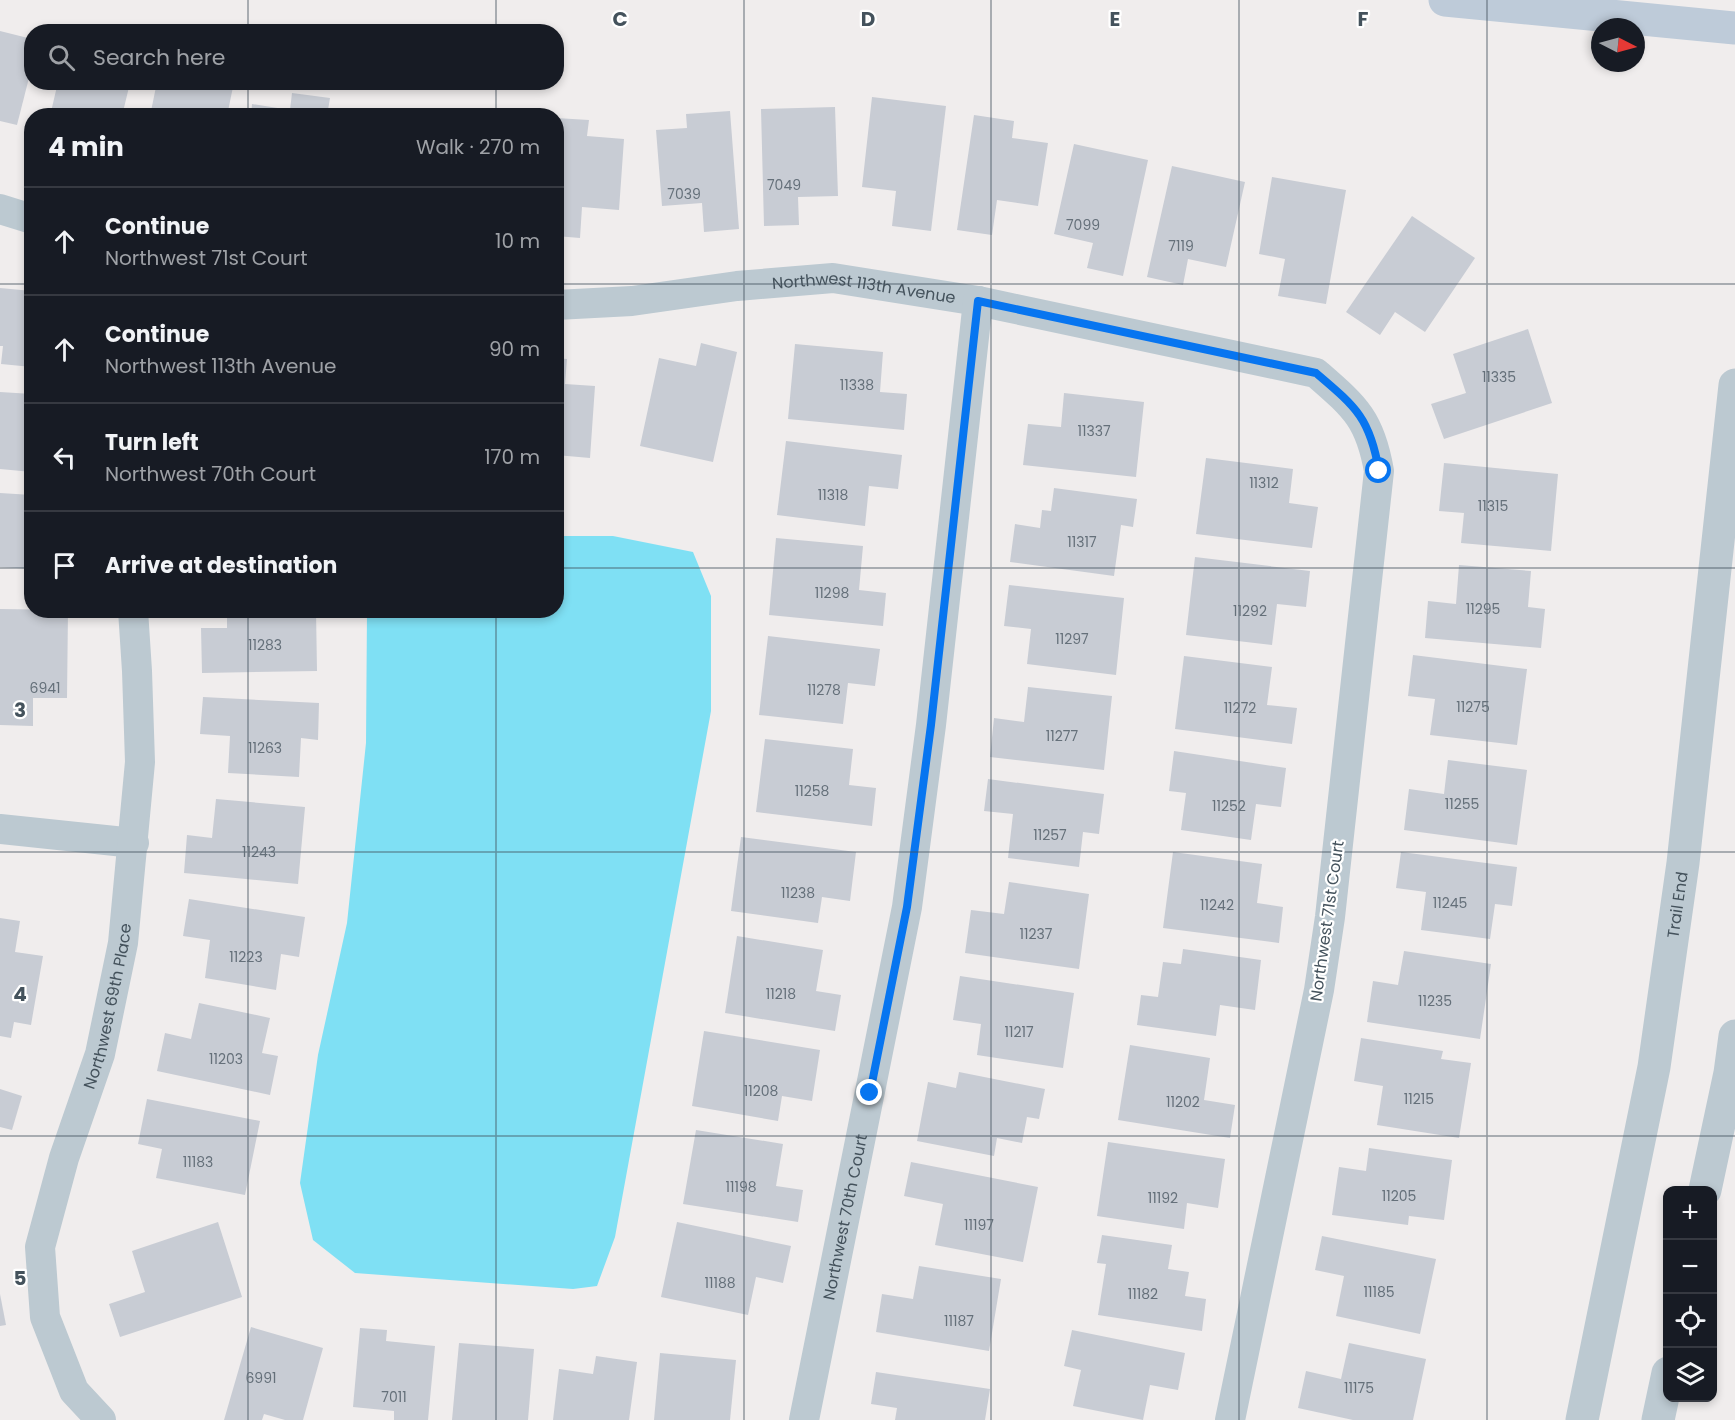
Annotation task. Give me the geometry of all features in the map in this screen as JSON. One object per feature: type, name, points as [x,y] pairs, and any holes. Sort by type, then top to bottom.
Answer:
[{"type":"main road","points":[[1445,0],[1735,28]]},
{"type":"street","points":[[0,209],[24,216]]},
{"type":"street","name":"Northwest 113th Avenue","points":[[564,304],[632,301],[737,286],[833,278],[978,301],[1316,373],[1343,396],[1362,417]]},
{"type":"street","name":"Northwest 70th Court","points":[[804,1420],[907,907],[931,725],[978,301]]},
{"type":"street","name":"Trail End","points":[[1582,1420],[1654,1067],[1683,863],[1735,385]]},
{"type":"street","name":"Northwest 71st Court","points":[[1230,1420],[1319,990],[1328,927],[1379,471],[1374,444],[1362,417]]},
{"type":"street","name":"Northwest 69th Place","points":[[101,1420],[74,1391],[45,1317],[40,1247],[64,1158],[100,1054],[123,943],[140,762],[134,618]]},
{"type":"street","points":[[0,829],[134,843]]},
{"type":"street","points":[[1706,1186],[1730,1073],[1735,1036]]},
{"type":"street","points":[[1658,1420],[1663,1396]]},
{"type":"water","points":[[564,536],[613,536],[693,552],[711,596],[711,711],[615,1237],[597,1286],[573,1289],[355,1273],[313,1240],[300,1183],[318,1055],[347,923],[366,743],[367,618],[564,618]]},
{"type":"building","points":[[0,31],[24,37],[24,90],[26,90],[17,125],[0,121]]},
{"type":"building","points":[[56,90],[128,90],[124,108],[52,108]]},
{"type":"building","points":[[155,90],[232,90],[229,108],[152,108]]},
{"type":"building","points":[[292,93],[330,98],[328,108],[290,108]]},
{"type":"building","points":[[872,97],[946,106],[931,231],[892,226],[896,191],[862,187]]},
{"type":"building","points":[[252,104],[277,108],[252,108]]},
{"type":"building","points":[[835,107],[838,196],[798,197],[799,225],[764,226],[761,109]]},
{"type":"building","points":[[730,111],[739,229],[704,232],[702,203],[662,206],[656,130],[687,128],[686,114]]},
{"type":"building","points":[[974,115],[1014,121],[1012,138],[1048,143],[1038,206],[997,200],[992,235],[957,230]]},
{"type":"building","points":[[564,118],[589,120],[587,136],[624,139],[619,210],[582,207],[580,238],[564,237]]},
{"type":"building","points":[[1074,144],[1148,160],[1123,276],[1087,268],[1093,243],[1054,234]]},
{"type":"building","points":[[1172,166],[1245,182],[1226,267],[1188,259],[1183,285],[1147,277]]},
{"type":"building","points":[[1272,177],[1346,190],[1326,304],[1278,296],[1285,259],[1259,254]]},
{"type":"building","points":[[1412,216],[1475,258],[1425,332],[1395,312],[1380,335],[1346,312]]},
{"type":"building","points":[[0,288],[24,290],[24,366],[1,364],[3,346],[0,346]]},
{"type":"building","points":[[1528,329],[1552,403],[1444,439],[1431,404],[1466,393],[1453,354]]},
{"type":"building","points":[[701,343],[737,352],[713,462],[640,446],[659,358],[696,366]]},
{"type":"building","points":[[795,344],[883,352],[880,392],[907,394],[904,430],[788,419]]},
{"type":"building","points":[[564,359],[567,359],[565,384],[595,386],[590,458],[564,456]]},
{"type":"building","points":[[0,392],[24,394],[24,471],[0,469]]},
{"type":"building","points":[[1064,393],[1144,402],[1136,477],[1023,465],[1028,424],[1061,427]]},
{"type":"building","points":[[786,441],[902,455],[898,489],[869,486],[865,526],[777,515]]},
{"type":"building","points":[[1206,458],[1293,469],[1289,503],[1318,507],[1312,548],[1196,534]]},
{"type":"building","points":[[1444,463],[1558,474],[1551,551],[1461,543],[1464,513],[1439,511]]},
{"type":"building","points":[[1054,488],[1137,499],[1133,527],[1121,525],[1114,576],[1010,562],[1015,524],[1040,528],[1042,510],[1051,511]]},
{"type":"building","points":[[0,493],[24,494],[24,568],[0,567]]},
{"type":"building","points":[[776,538],[863,546],[859,590],[886,593],[883,626],[769,615]]},
{"type":"building","points":[[1195,557],[1310,571],[1306,607],[1277,604],[1272,645],[1186,635]]},
{"type":"building","points":[[1459,565],[1531,571],[1528,607],[1545,609],[1541,648],[1425,638],[1428,601],[1456,604]]},
{"type":"building","points":[[1009,585],[1124,598],[1116,675],[1027,664],[1031,629],[1004,626]]},
{"type":"building","points":[[0,609],[24,609],[24,618],[68,618],[67,698],[33,698],[33,726],[0,725]]},
{"type":"building","points":[[227,618],[316,618],[317,671],[202,673],[201,628],[227,628]]},
{"type":"building","points":[[768,636],[880,649],[875,686],[848,683],[843,724],[759,715]]},
{"type":"building","points":[[1413,655],[1527,669],[1517,745],[1430,735],[1435,699],[1408,696]]},
{"type":"building","points":[[1184,656],[1272,667],[1267,705],[1297,708],[1292,744],[1175,729]]},
{"type":"building","points":[[1028,687],[1112,696],[1104,770],[990,757],[994,718],[1024,722]]},
{"type":"building","points":[[203,697],[319,703],[318,740],[301,738],[299,777],[228,773],[230,736],[200,734]]},
{"type":"building","points":[[765,739],[853,749],[849,785],[876,788],[872,826],[756,812]]},
{"type":"building","points":[[1174,751],[1286,768],[1281,807],[1256,804],[1251,840],[1181,830],[1186,793],[1169,791]]},
{"type":"building","points":[[1448,760],[1527,770],[1517,845],[1404,830],[1409,789],[1444,794]]},
{"type":"building","points":[[988,779],[1104,794],[1099,834],[1083,832],[1079,867],[1008,858],[1013,814],[984,811]]},
{"type":"building","points":[[216,799],[305,807],[298,884],[184,873],[187,835],[212,838]]},
{"type":"building","points":[[741,837],[856,852],[850,901],[822,897],[818,923],[731,911]]},
{"type":"building","points":[[1173,852],[1262,864],[1257,903],[1283,907],[1279,943],[1163,928]]},
{"type":"building","points":[[1401,852],[1517,867],[1512,906],[1495,904],[1490,939],[1421,930],[1426,892],[1396,888]]},
{"type":"building","points":[[1009,882],[1089,894],[1079,969],[965,953],[971,910],[1004,914]]},
{"type":"building","points":[[189,899],[305,917],[299,957],[281,954],[276,990],[205,978],[210,940],[183,936]]},
{"type":"building","points":[[0,918],[20,921],[15,952],[43,956],[31,1025],[14,1022],[11,1038],[0,1036]]},
{"type":"building","points":[[737,936],[823,950],[816,991],[841,995],[835,1031],[725,1013]]},
{"type":"building","points":[[1183,949],[1261,960],[1255,1010],[1220,1005],[1216,1036],[1137,1025],[1141,995],[1158,997],[1163,962],[1181,964]]},
{"type":"building","points":[[1404,951],[1491,964],[1480,1039],[1367,1022],[1373,981],[1398,985]]},
{"type":"building","points":[[960,976],[1074,993],[1063,1068],[977,1055],[981,1024],[953,1020]]},
{"type":"building","points":[[199,1003],[270,1018],[262,1053],[278,1056],[270,1095],[157,1071],[165,1033],[191,1039]]},
{"type":"building","points":[[704,1031],[820,1050],[812,1101],[782,1096],[778,1121],[692,1106]]},
{"type":"building","points":[[1361,1038],[1443,1051],[1441,1059],[1471,1063],[1459,1138],[1377,1125],[1383,1086],[1354,1081]]},
{"type":"building","points":[[1130,1045],[1210,1058],[1204,1100],[1235,1105],[1230,1138],[1118,1120]]},
{"type":"building","points":[[959,1072],[1045,1089],[1039,1119],[1027,1117],[1022,1143],[997,1138],[994,1156],[917,1141],[928,1082],[956,1088]]},
{"type":"building","points":[[0,1089],[22,1096],[12,1130],[0,1127]]},
{"type":"building","points":[[147,1099],[260,1121],[245,1195],[156,1178],[162,1149],[138,1144]]},
{"type":"building","points":[[696,1130],[783,1144],[776,1186],[803,1190],[798,1222],[683,1204]]},
{"type":"building","points":[[1108,1142],[1225,1159],[1218,1208],[1187,1203],[1184,1229],[1097,1216]]},
{"type":"building","points":[[1369,1148],[1452,1160],[1444,1220],[1409,1216],[1408,1225],[1332,1215],[1339,1167],[1366,1171]]},
{"type":"building","points":[[911,1162],[1038,1187],[1023,1262],[935,1245],[943,1204],[904,1196]]},
{"type":"building","points":[[218,1222],[242,1297],[120,1337],[109,1304],[145,1292],[132,1251]]},
{"type":"building","points":[[677,1222],[791,1246],[783,1283],[756,1277],[748,1315],[661,1297]]},
{"type":"building","points":[[1102,1235],[1172,1245],[1168,1269],[1189,1272],[1185,1296],[1206,1299],[1202,1331],[1098,1315],[1106,1264],[1097,1263]]},
{"type":"building","points":[[1322,1236],[1436,1259],[1420,1334],[1336,1316],[1344,1276],[1315,1270]]},
{"type":"building","points":[[919,1266],[1001,1279],[989,1351],[876,1332],[882,1294],[913,1299]]},
{"type":"building","points":[[0,1294],[6,1325],[0,1326]]},
{"type":"building","points":[[251,1327],[323,1348],[303,1420],[285,1420],[264,1414],[262,1420],[224,1420]]},
{"type":"building","points":[[360,1328],[387,1330],[386,1341],[435,1346],[428,1420],[394,1420],[394,1411],[353,1407]]},
{"type":"building","points":[[1072,1330],[1185,1353],[1178,1390],[1150,1385],[1143,1420],[1073,1406],[1081,1370],[1064,1366]]},
{"type":"building","points":[[459,1343],[534,1349],[528,1420],[452,1420]]},
{"type":"building","points":[[1349,1343],[1426,1359],[1413,1420],[1353,1420],[1298,1408],[1306,1371],[1341,1379]]},
{"type":"building","points":[[660,1353],[736,1360],[730,1420],[654,1420]]},
{"type":"building","points":[[596,1356],[637,1362],[629,1420],[553,1420],[559,1369],[593,1374]]},
{"type":"building","points":[[876,1372],[990,1389],[985,1420],[895,1420],[897,1408],[871,1404]]},
{"type":"route","points":[[870,1093],[907,907],[931,725],[978,301],[1316,373],[1343,396],[1362,417],[1374,444],[1379,471]]}]
